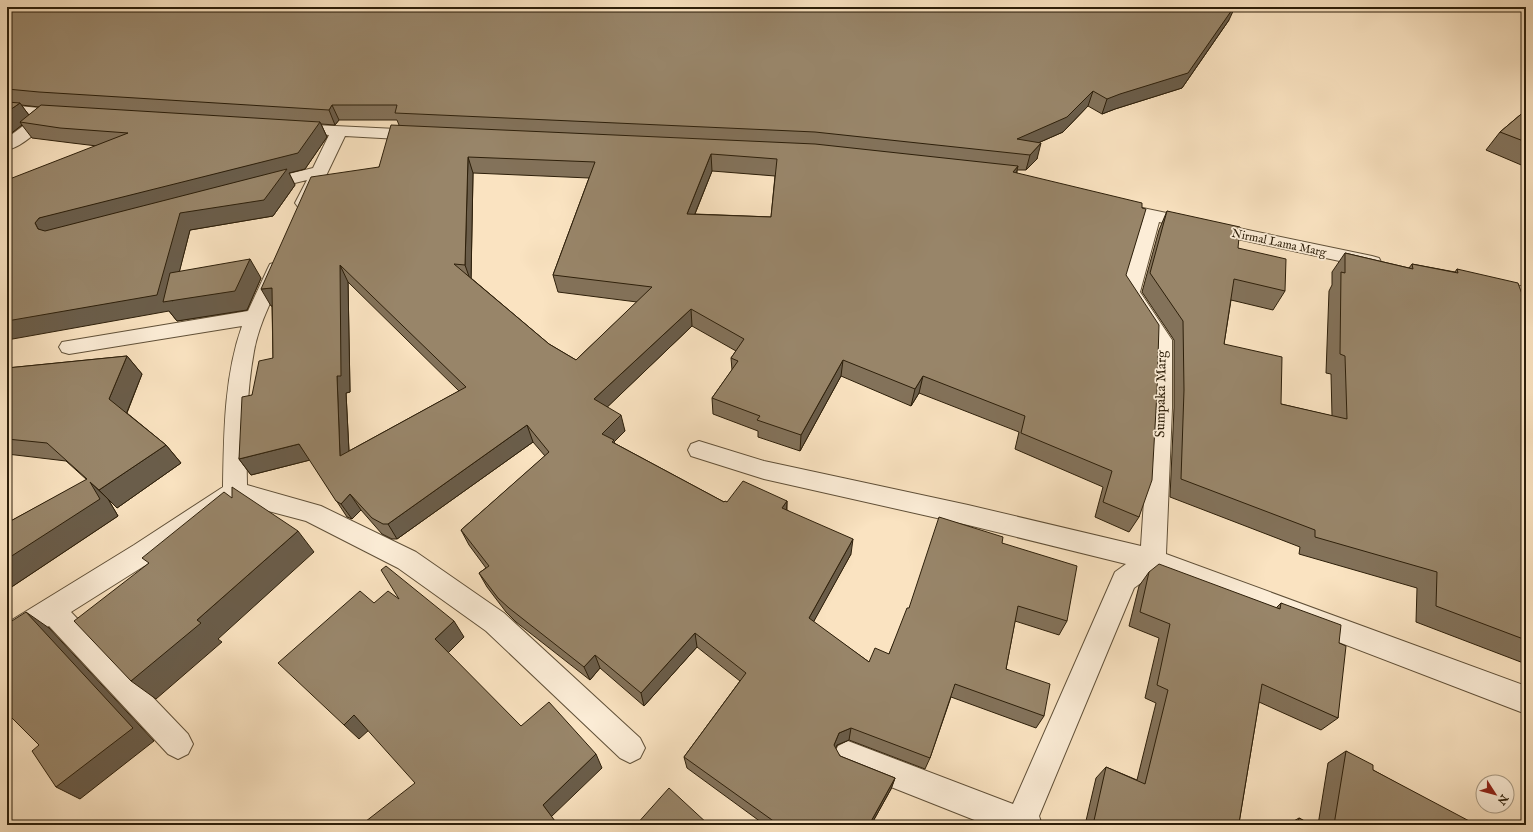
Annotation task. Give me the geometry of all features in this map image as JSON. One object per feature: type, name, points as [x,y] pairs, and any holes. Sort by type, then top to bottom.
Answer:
[{"type":"street","points":[[7,110],[75,115]]},
{"type":"street","points":[[7,145],[49,114]]},
{"type":"street","points":[[276,128],[434,136]]},
{"type":"street","points":[[296,223],[318,172],[339,132]]},
{"type":"street","points":[[247,190],[318,172]]},
{"type":"street","name":"Nirmal Lama Marg","points":[[1100,204],[1386,265]]},
{"type":"street","name":"Sumpaka Marg","points":[[1152,216],[1130,292],[1162,340],[1162,408],[1153,560]]},
{"type":"street","points":[[235,492],[235,429],[244,350],[255,317],[283,252]]},
{"type":"street","points":[[1479,284],[1526,294]]},
{"type":"street","points":[[69,347],[255,317]]},
{"type":"street","points":[[699,450],[764,470],[968,515],[1153,560],[1526,700]]},
{"type":"street","points":[[7,638],[143,553],[235,492],[312,513],[407,560],[495,622],[630,748]]},
{"type":"street","points":[[848,756],[1024,823],[1124,580],[1153,560]]},
{"type":"street","points":[[52,611],[178,744]]},
{"type":"building","points":[[7,7],[1234,7],[1188,73],[1107,99],[1093,91],[1067,117],[1017,139],[1041,143],[1030,155],[815,132],[395,113],[397,105],[332,105],[329,110],[7,89]]},
{"type":"building","points":[[7,102],[20,103],[7,112]]},
{"type":"building","points":[[41,105],[320,122],[298,153],[39,218],[35,223],[38,229],[45,231],[287,169],[264,200],[180,213],[157,295],[7,321],[7,180],[128,133],[60,128],[20,122]]},
{"type":"building","points":[[1526,110],[1526,142],[1500,132]]},
{"type":"building","points":[[391,125],[815,144],[1018,166],[1013,172],[1142,203],[1142,208],[1146,209],[1126,275],[1159,325],[1152,480],[1139,517],[1103,502],[1112,471],[1021,433],[1025,416],[923,376],[915,389],[843,360],[801,435],[757,420],[760,416],[712,398],[738,361],[731,358],[744,339],[691,309],[594,399],[621,415],[602,434],[614,440],[612,442],[724,502],[727,502],[743,481],[787,501],[782,508],[853,539],[809,618],[869,662],[875,648],[889,654],[907,608],[909,608],[939,517],[1003,537],[1002,543],[1077,566],[1067,621],[1018,606],[1006,669],[1050,684],[1044,716],[955,684],[930,758],[851,728],[839,733],[834,745],[840,756],[895,778],[869,825],[779,825],[684,757],[746,673],[695,633],[641,693],[595,655],[584,667],[509,608],[498,598],[479,573],[489,566],[461,530],[549,452],[527,425],[388,524],[383,524],[372,518],[350,494],[341,504],[336,501],[299,444],[239,459],[242,397],[252,395],[259,361],[273,358],[272,288],[261,289],[311,177],[379,167]],"holes":[[[711,154],[777,159],[771,217],[687,214]],[[468,157],[595,162],[553,275],[652,287],[576,360],[549,344],[454,264],[465,265]],[[340,265],[466,387],[340,456],[337,376],[341,376]]]},
{"type":"building","points":[[1167,211],[1240,227],[1238,248],[1286,259],[1285,291],[1234,279],[1224,344],[1282,357],[1281,404],[1347,419],[1345,356],[1340,354],[1341,272],[1345,273],[1345,253],[1413,269],[1412,264],[1458,273],[1457,269],[1518,283],[1526,305],[1526,640],[1436,606],[1437,572],[1315,537],[1315,530],[1181,479],[1184,390],[1183,321],[1150,273]]},
{"type":"building","points":[[250,259],[235,291],[163,302],[170,273]]},
{"type":"building","points":[[127,356],[109,399],[166,445],[99,490],[90,482],[100,499],[7,559],[7,523],[87,479],[47,443],[7,439],[7,368]]},
{"type":"building","points":[[232,487],[298,531],[197,620],[201,623],[131,681],[74,621],[149,563],[142,558],[224,492],[232,498]]},
{"type":"building","points":[[1159,564],[1280,609],[1281,603],[1341,625],[1339,643],[1346,646],[1338,718],[1262,684],[1239,823],[1243,825],[1093,825],[1106,767],[1145,784],[1168,690],[1157,685],[1170,624],[1140,612],[1149,572]]},
{"type":"building","points":[[386,566],[454,621],[435,639],[521,726],[549,702],[596,754],[543,805],[558,825],[361,825],[415,783],[354,715],[344,725],[278,663],[360,591],[374,603],[388,591],[399,599],[381,570]]},
{"type":"building","points":[[26,612],[133,728],[56,787],[32,751],[39,745],[7,713],[7,624]]},
{"type":"building","points":[[1346,751],[1373,765],[1373,770],[1473,823],[1473,825],[1334,825]]},
{"type":"building","points":[[669,788],[709,825],[636,825]]},
{"type":"building","points":[[1299,818],[1312,825],[1297,825]]}]
